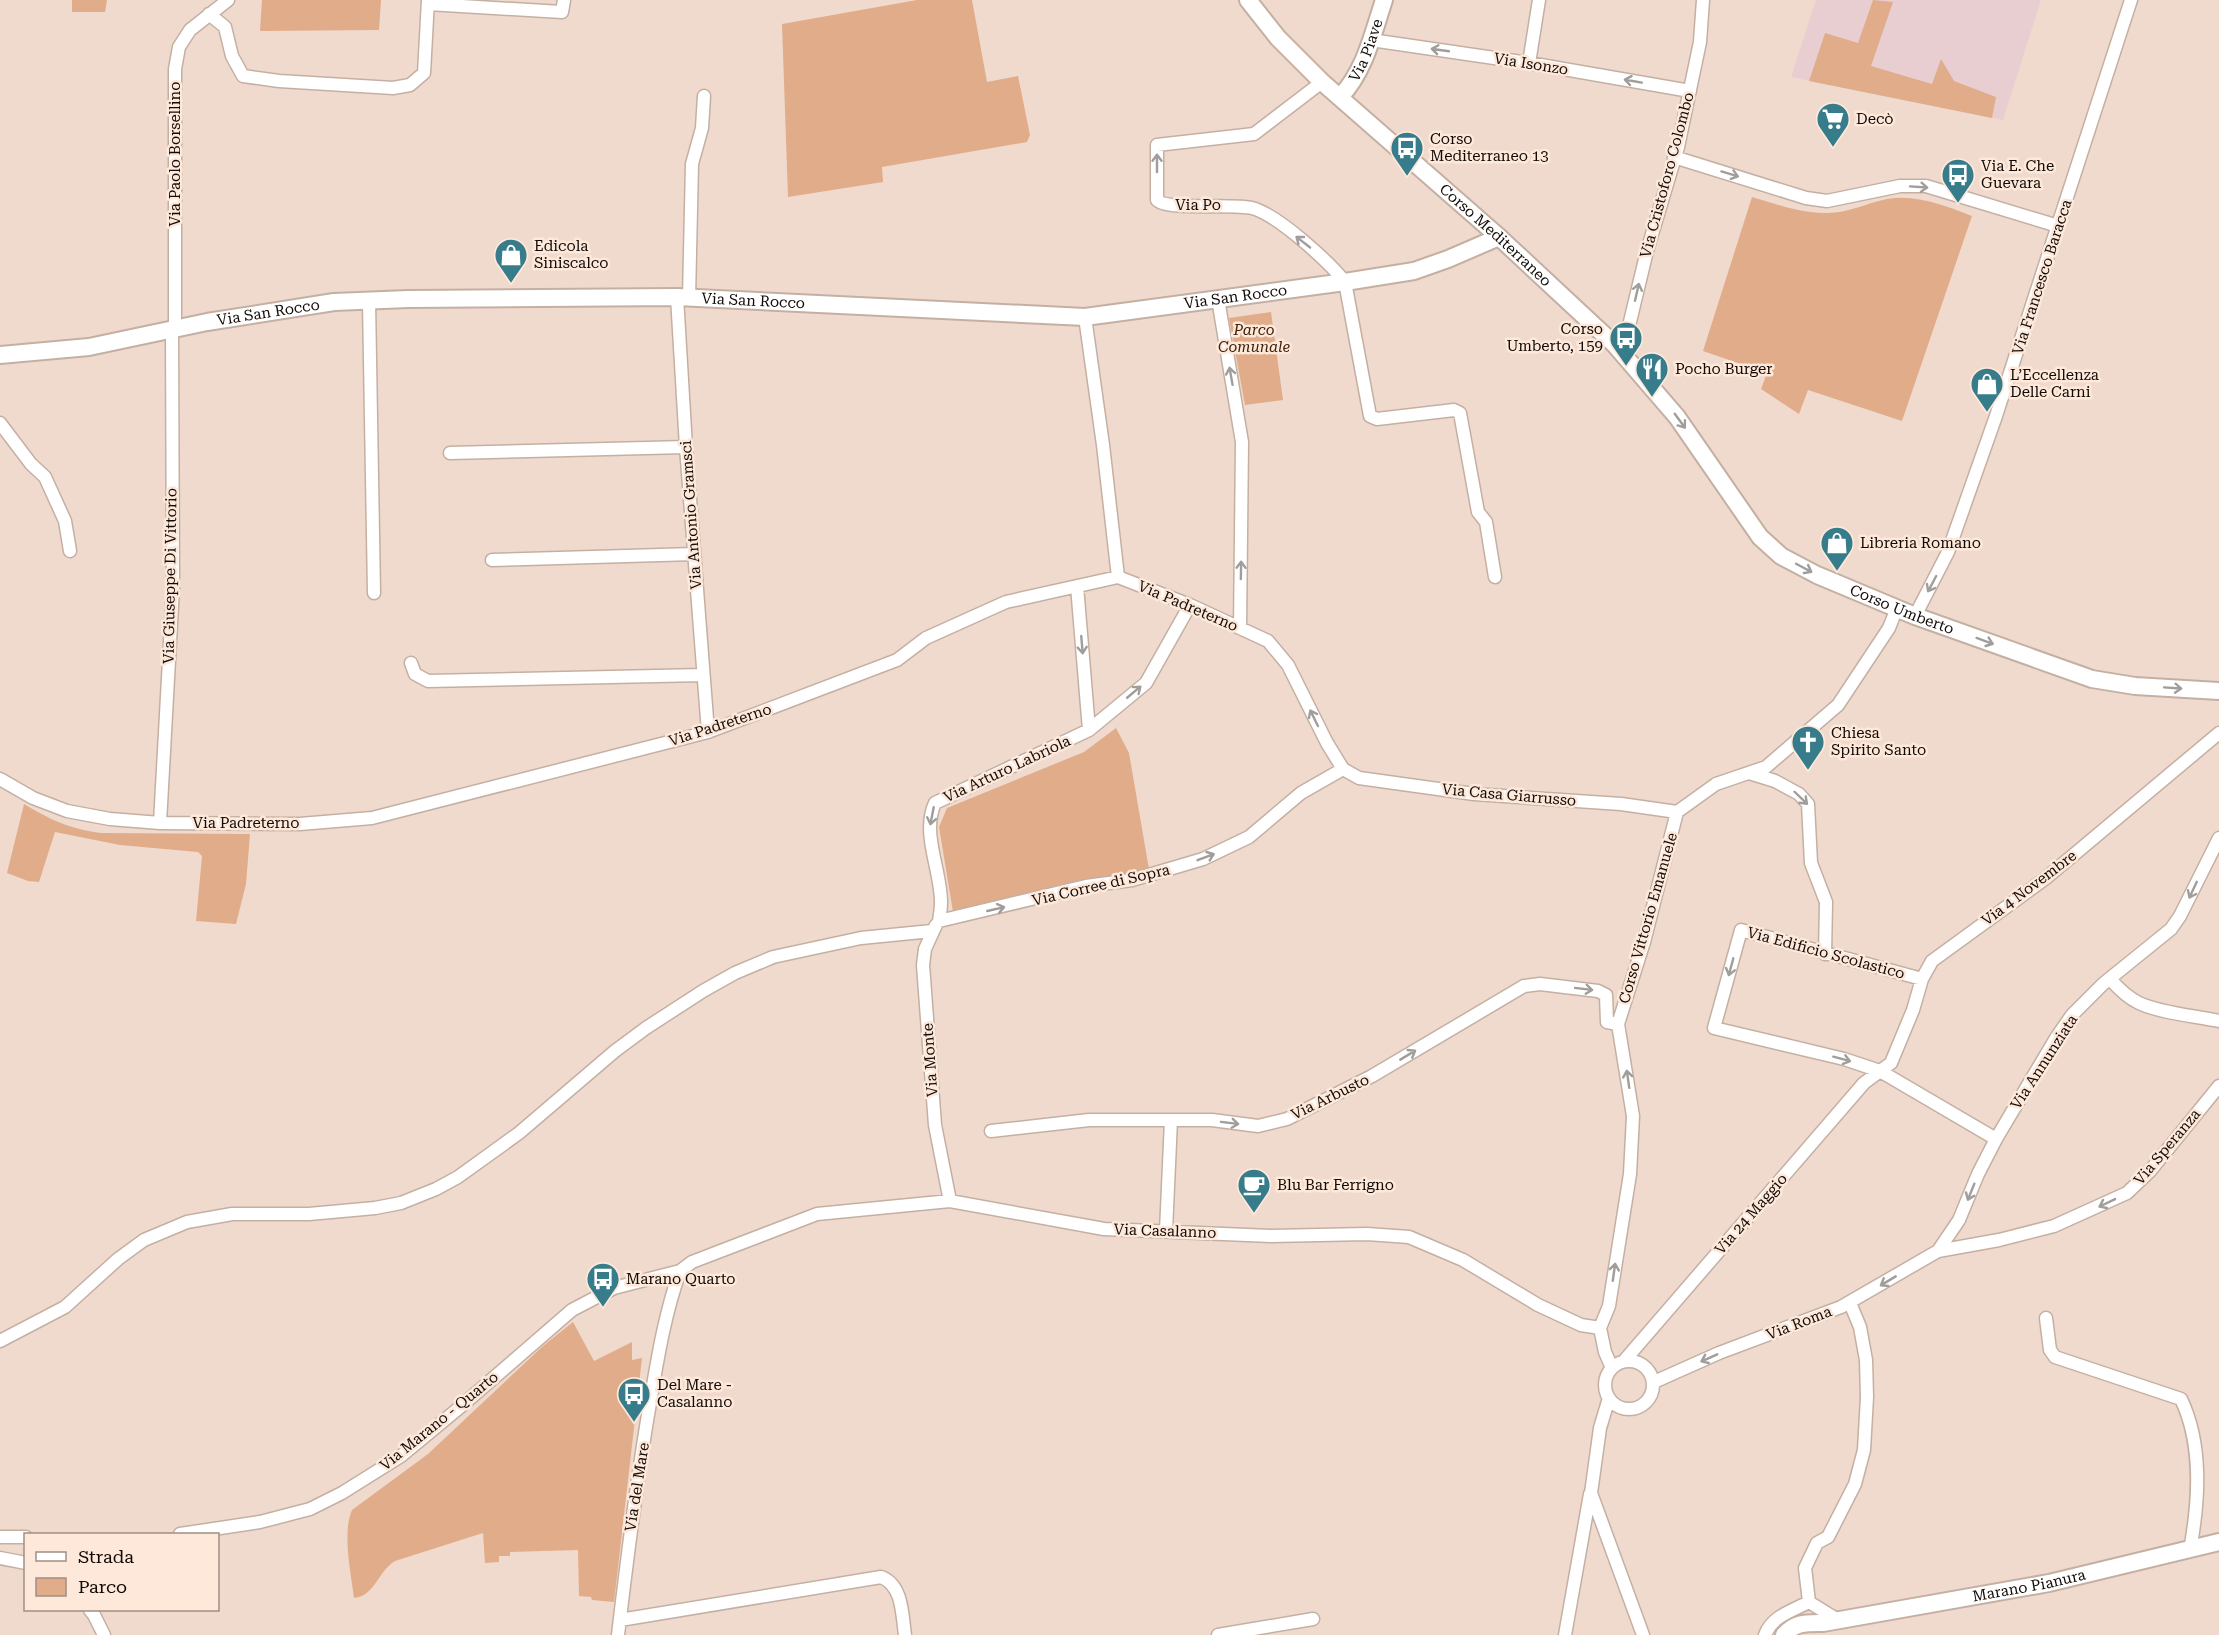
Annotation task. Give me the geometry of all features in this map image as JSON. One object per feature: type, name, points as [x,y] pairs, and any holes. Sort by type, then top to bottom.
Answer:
[{"type":"street","name":"Via Paolo Borsellino","points":[[173,329],[175,69],[179,47],[190,30],[228,0]]},
{"type":"street","points":[[209,14],[225,27],[232,56],[243,76],[279,81],[393,88],[410,85],[424,73],[428,2],[562,12],[564,0]]},
{"type":"street","name":"Corso Mediterraneo","points":[[1248,0],[1278,38],[1322,82],[1498,237],[1615,345]]},
{"type":"street","name":"Via Piave","points":[[1340,97],[1353,84],[1384,0]]},
{"type":"street","points":[[1529,63],[1539,0]]},
{"type":"street","name":"Via Cristoforo Colombo","points":[[1615,345],[1628,330],[1647,250],[1678,147],[1700,42],[1703,0]]},
{"type":"street","name":"Via Francesco Baracca","points":[[1915,616],[1948,552],[1996,416],[2131,0]]},
{"type":"street","name":"Via Isonzo","points":[[1371,40],[1529,63],[1690,91]]},
{"type":"street","name":"Via Po","points":[[1322,82],[1254,134],[1157,145],[1157,201],[1166,206],[1223,205],[1255,209],[1275,220],[1314,250],[1345,282]]},
{"type":"street","name":"Via Antonio Gramsci","points":[[704,96],[702,128],[692,164],[683,298],[686,447],[708,732]]},
{"type":"street","points":[[1674,157],[1806,198],[1827,201],[1900,186],[1926,186],[2058,226]]},
{"type":"street","name":"Via San Rocco","points":[[0,355],[89,347],[207,322],[334,302],[683,298],[1085,317],[1345,282],[1414,270],[1448,259],[1498,237]]},
{"type":"street","points":[[1345,282],[1370,416],[1377,419],[1454,410],[1460,414],[1478,512],[1486,522],[1495,577]]},
{"type":"street","points":[[1218,299],[1242,442],[1240,628]]},
{"type":"street","points":[[369,301],[374,593]]},
{"type":"street","points":[[1085,317],[1118,577]]},
{"type":"street","name":"Via Giuseppe Di Vittorio","points":[[160,823],[173,588],[173,329]]},
{"type":"street","name":"Corso Umberto","points":[[1615,345],[1677,417],[1760,537],[1781,556],[1817,575],[1915,616],[2092,679],[2135,686],[2219,692]]},
{"type":"street","points":[[0,423],[31,464],[45,477],[66,521],[70,551]]},
{"type":"street","points":[[450,453],[686,447]]},
{"type":"street","points":[[492,560],[694,554]]},
{"type":"street","name":"Via Padreterno","points":[[0,779],[33,798],[67,811],[110,819],[160,823],[300,824],[372,818],[708,732],[897,660],[926,638],[998,605],[1118,577],[1190,605],[1268,641],[1288,665],[1327,743],[1343,769]]},
{"type":"street","name":"Via Arturo Labriola","points":[[1077,586],[1089,730]]},
{"type":"street","name":"Via Arturo Labriola","points":[[935,926],[941,902],[930,828],[930,814],[935,803],[1089,730],[1146,683],[1190,605]]},
{"type":"street","name":"Corso Vittorio Emanuele","points":[[1600,1328],[1609,1306],[1631,1159],[1633,1116],[1618,1024],[1644,942],[1677,812],[1716,784],[1766,767],[1838,705],[1889,628],[1897,608]]},
{"type":"street","points":[[411,663],[415,674],[428,681],[702,675]]},
{"type":"street","name":"Via 4 Novembre","points":[[1880,1071],[1891,1063],[1913,1010],[1922,979],[1932,961],[2046,878],[2219,733]]},
{"type":"street","name":"Via Casa Giarrusso","points":[[1343,769],[1359,778],[1474,794],[1621,804],[1677,812]]},
{"type":"street","name":"Via Corree di Sopra","points":[[0,1341],[66,1307],[118,1259],[144,1240],[187,1222],[232,1214],[309,1214],[375,1208],[401,1203],[436,1189],[458,1177],[519,1133],[615,1051],[703,991],[735,973],[773,957],[861,938],[935,926],[1086,886],[1132,880],[1203,859],[1249,837],[1302,793],[1343,769]]},
{"type":"street","points":[[1749,773],[1775,781],[1798,794],[1808,804],[1811,863],[1826,902],[1825,954]]},
{"type":"street","name":"Via Annunziata","points":[[1938,1251],[1959,1220],[1978,1174],[1996,1139],[2056,1038],[2072,1015],[2110,979],[2171,929],[2180,916],[2219,838]]},
{"type":"street","name":"Via Monte","points":[[935,926],[925,949],[923,965],[935,1125],[950,1201]]},
{"type":"street","name":"Via Edificio Scolastico","points":[[1922,979],[1741,930],[1714,1028],[1844,1059],[1880,1071],[1996,1139]]},
{"type":"street","points":[[2110,979],[2120,990],[2138,1003],[2154,1009],[2219,1021]]},
{"type":"street","name":"Via Arbusto","points":[[991,1131],[1089,1120],[1212,1120],[1258,1126],[1287,1119],[1372,1076],[1524,986],[1540,984],[1598,991],[1606,995],[1607,1022],[1618,1024]]},
{"type":"street","name":"Via 24 Maggio","points":[[1624,1361],[1863,1083],[1880,1071]]},
{"type":"street","name":"Via Speranza","points":[[1938,1251],[1999,1240],[2054,1226],[2127,1193],[2150,1171],[2219,1086]]},
{"type":"street","points":[[1166,1232],[1172,1120]]},
{"type":"street","name":"Via Casalanno","points":[[680,1271],[692,1262],[817,1214],[950,1201],[1104,1229],[1271,1236],[1368,1234],[1409,1237],[1463,1260],[1538,1305],[1581,1325],[1600,1328]]},
{"type":"street","name":"Via Roma","points":[[1654,1382],[1719,1353],[1850,1303],[1938,1251]]},
{"type":"street","name":"Via Marano - Quarto","points":[[187,1533],[260,1522],[310,1509],[342,1493],[401,1456],[572,1310],[614,1288],[680,1271]]},
{"type":"street","name":"Via del Mare","points":[[618,1635],[627,1550],[661,1335],[680,1271]]},
{"type":"street","points":[[1809,1602],[1805,1568],[1816,1543],[1828,1537],[1855,1484],[1864,1450],[1867,1397],[1866,1360],[1860,1327],[1850,1303]]},
{"type":"street","points":[[2046,1318],[2050,1350],[2055,1357],[2181,1399],[2195,1443],[2197,1477],[2190,1550]]},
{"type":"street","points":[[1600,1328],[1605,1352],[1612,1368]]},
{"type":"street","points":[[1565,1635],[1591,1493],[1600,1428],[1609,1398],[1605,1382],[1612,1368],[1624,1361],[1632,1361],[1647,1368],[1654,1382],[1650,1398],[1638,1408],[1622,1408],[1609,1398]]},
{"type":"street","points":[[1591,1493],[1643,1635]]},
{"type":"street","points":[[0,1538],[24,1537]]},
{"type":"street","name":"Marano Pianura","points":[[1784,1635],[1791,1626],[1838,1620],[2049,1583],[2219,1542]]},
{"type":"street","points":[[0,1558],[24,1563]]},
{"type":"street","points":[[620,1620],[881,1576],[890,1580],[898,1591],[905,1635]]},
{"type":"street","points":[[1809,1602],[1838,1620]]},
{"type":"street","points":[[1765,1635],[1768,1626],[1776,1619],[1809,1602]]},
{"type":"street","points":[[91,1611],[104,1635]]},
{"type":"street","points":[[1218,1635],[1313,1619]]},
{"type":"shaded area","points":[[1816,0],[2041,0],[2003,120],[1791,77]]},
{"type":"green space","points":[[72,0],[107,0],[105,12],[72,12]]},
{"type":"green space","points":[[262,0],[381,0],[379,30],[260,31]]},
{"type":"green space","points":[[917,0],[972,0],[987,82],[1018,76],[1030,135],[1027,142],[882,167],[883,182],[788,197],[782,24]]},
{"type":"green space","points":[[1873,0],[1893,2],[1871,66],[1932,84],[1941,59],[1954,81],[1996,97],[1992,118],[1809,81],[1825,33],[1858,43]]},
{"type":"green space","points":[[1752,197],[1815,213],[1832,213],[1887,199],[1909,198],[1952,208],[1972,216],[1902,421],[1808,390],[1799,414],[1761,389],[1767,373],[1703,351]]},
{"type":"green space","name":"Parco Comunale","points":[[1271,312],[1283,400],[1245,405],[1229,318]]},
{"type":"green space","points":[[1116,728],[1129,753],[1150,875],[953,912],[939,827],[947,808],[1084,752]]},
{"type":"green space","points":[[24,804],[61,823],[101,833],[250,834],[246,884],[236,924],[196,921],[202,856],[198,852],[120,845],[55,832],[39,882],[28,881],[7,873]]},
{"type":"green space","points":[[573,1322],[594,1361],[632,1342],[632,1360],[642,1358],[614,1602],[579,1596],[578,1550],[510,1552],[510,1556],[499,1556],[499,1562],[485,1563],[483,1533],[395,1561],[389,1565],[367,1593],[354,1598],[347,1541],[352,1510],[428,1454],[543,1346]]},
{"type":"place","name":"Decò","points":[[1833,148]]},
{"type":"place","name":"Corso Mediterraneo 13","points":[[1407,177]]},
{"type":"place","name":"Via E. Che Guevara","points":[[1958,204]]},
{"type":"place","name":"Edicola Siniscalco","points":[[511,284]]},
{"type":"place","name":"Corso Umberto, 159","points":[[1626,367]]},
{"type":"place","name":"Pocho Burger","points":[[1652,398]]},
{"type":"place","name":"L’Eccellenza Delle Carni","points":[[1987,413]]},
{"type":"place","name":"Libreria Romano","points":[[1837,572]]},
{"type":"place","name":"Chiesa Spirito Santo","points":[[1808,771]]},
{"type":"place","name":"Blu Bar Ferrigno","points":[[1254,1214]]},
{"type":"place","name":"Marano Quarto","points":[[603,1308]]},
{"type":"place","name":"Del Mare - Casalanno","points":[[634,1423]]}]
